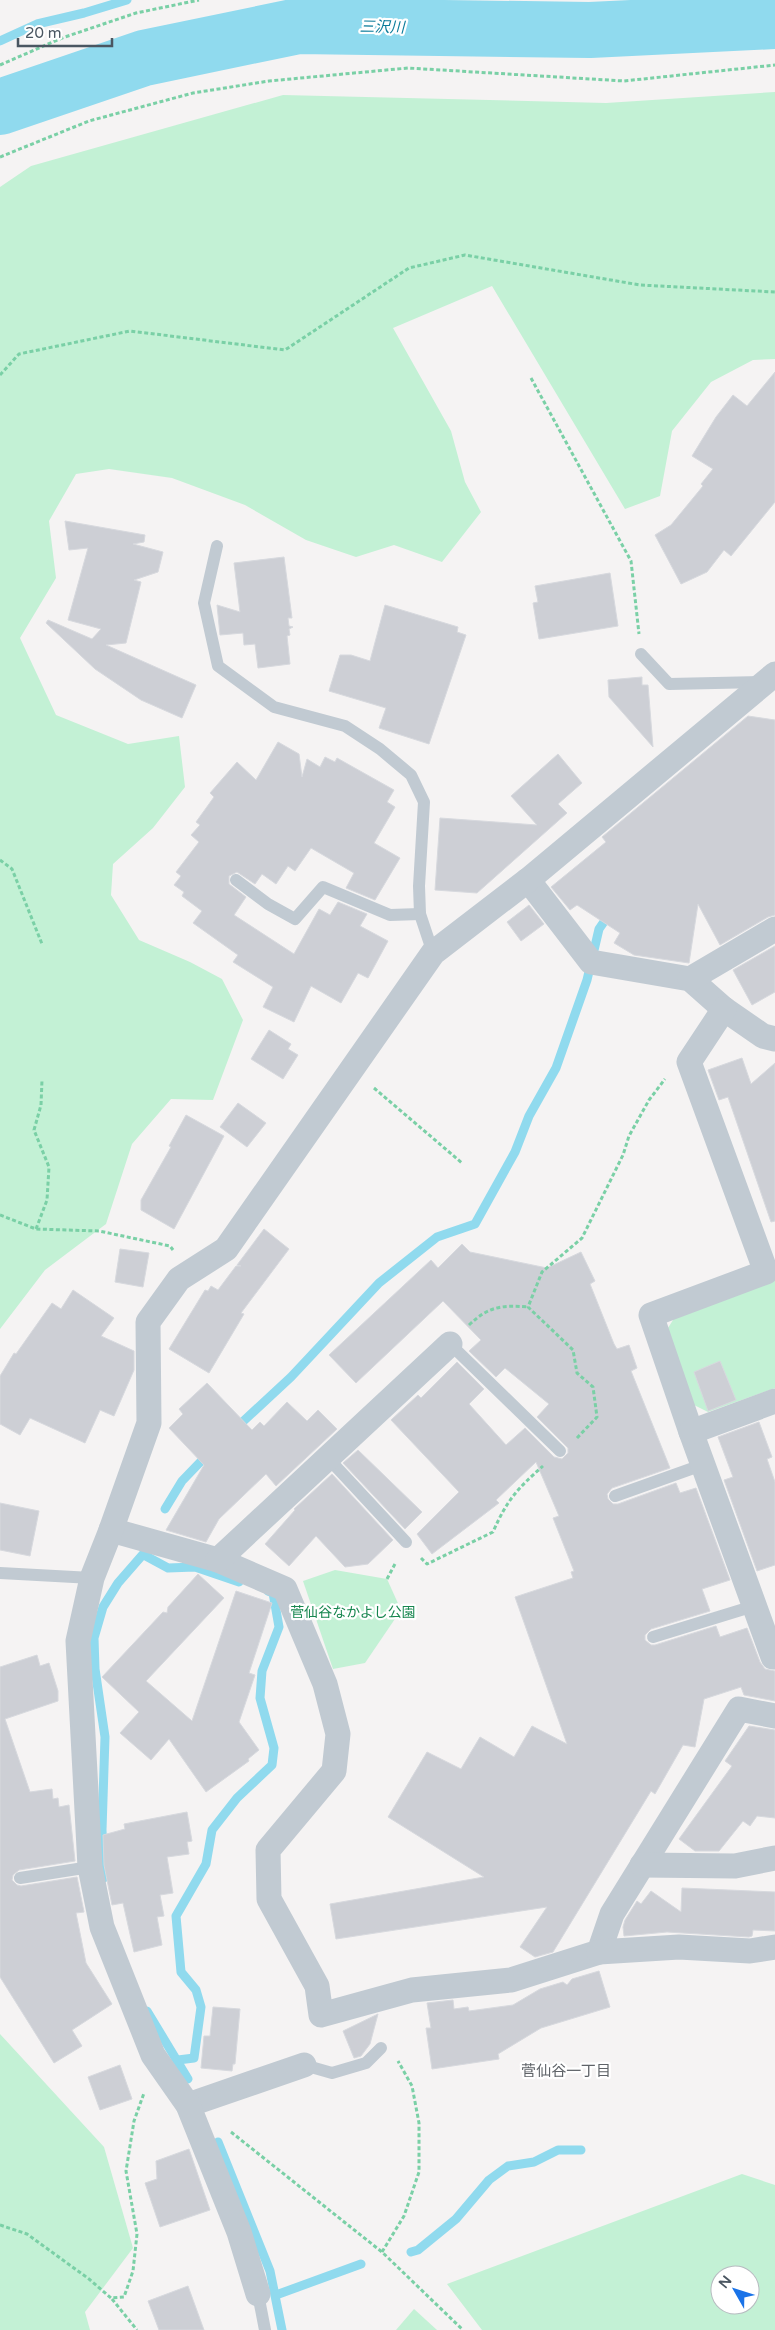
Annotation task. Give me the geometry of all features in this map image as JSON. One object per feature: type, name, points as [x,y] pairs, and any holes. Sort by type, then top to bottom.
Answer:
[{"type":"street","points":[[258,2294],[239,2232],[188,2105],[153,2055],[102,1927],[90,1867],[78,1642],[92,1578],[149,1423],[148,1322],[179,1279],[226,1249],[433,953],[528,880],[770,678]]},
{"type":"street","points":[[528,880],[591,962],[690,979],[724,1009],[763,1036],[775,1039]]},
{"type":"street","points":[[690,979],[775,929]]},
{"type":"street","points":[[724,1009],[688,1062],[766,1272],[651,1314],[702,1465],[773,1657],[775,1657]]},
{"type":"street","points":[[218,1560],[450,1344]]},
{"type":"street","points":[[691,1432],[775,1401]]},
{"type":"street","points":[[111,1530],[218,1560],[285,1589],[326,1684],[338,1734],[334,1771],[268,1850],[269,1899],[316,1986],[321,2015],[412,1990],[511,1980],[599,1952],[679,1947],[750,1951],[775,1947]]},
{"type":"street","points":[[599,1952],[612,1914],[739,1710],[775,1716]]},
{"type":"street","points":[[642,1865],[735,1866],[775,1858]]},
{"type":"street","points":[[188,2105],[304,2065]]},
{"type":"lane","points":[[217,546],[204,604],[218,666],[274,708],[345,726],[380,749],[411,775],[424,802],[419,886],[420,914],[433,953]]},
{"type":"lane","points":[[641,654],[670,684],[770,678]]},
{"type":"lane","points":[[236,880],[268,904],[295,919],[323,888],[390,915],[420,914]]},
{"type":"lane","points":[[450,1344],[560,1451]]},
{"type":"lane","points":[[327,1457],[406,1542]]},
{"type":"lane","points":[[615,1496],[702,1465]]},
{"type":"lane","points":[[0,1573],[92,1578]]},
{"type":"lane","points":[[653,1637],[754,1606]]},
{"type":"lane","points":[[20,1878],[90,1867]]},
{"type":"lane","points":[[304,2065],[332,2073],[366,2064],[381,2048]]},
{"type":"lane","points":[[258,2294],[265,2330]]},
{"type":"path","points":[[0,64],[62,38],[127,16],[199,0]]},
{"type":"path","points":[[0,157],[89,121],[193,93],[269,81],[408,68],[624,81],[775,65]]},
{"type":"path","points":[[0,375],[18,354],[130,331],[285,350],[409,268],[465,255],[640,285],[775,292]]},
{"type":"path","points":[[531,378],[631,561],[641,654]]},
{"type":"path","points":[[0,860],[12,869],[42,944]]},
{"type":"path","points":[[528,1308],[542,1272],[582,1238],[623,1155],[629,1136],[649,1100],[667,1076],[688,1062]]},
{"type":"path","points":[[353,1070],[462,1163]]},
{"type":"path","points":[[36,1229],[47,1200],[49,1167],[34,1130],[41,1105],[42,1080]]},
{"type":"path","points":[[0,1215],[36,1229],[98,1231],[170,1246],[192,1270]]},
{"type":"path","points":[[387,1579],[406,1542],[427,1564],[493,1532],[504,1506],[519,1488],[560,1451],[569,1446],[596,1417],[593,1387],[577,1373],[573,1350],[528,1308],[504,1305],[481,1313],[450,1344]]},
{"type":"path","points":[[381,2048],[400,2063],[412,2086],[419,2123],[419,2172],[404,2216],[382,2252]]},
{"type":"path","points":[[111,2298],[124,2297],[134,2271],[138,2234],[126,2171],[134,2121],[144,2093],[161,2064]]},
{"type":"path","points":[[228,2130],[382,2252],[463,2330]]},
{"type":"path","points":[[0,2225],[26,2234],[89,2279],[111,2298],[137,2330]]},
{"type":"green space","points":[[775,92],[775,359],[753,360],[711,382],[672,431],[660,496],[625,509],[492,286],[393,328],[451,431],[465,482],[481,512],[442,562],[394,545],[356,557],[306,540],[245,505],[172,478],[109,469],[76,474],[49,521],[56,578],[20,638],[56,715],[128,744],[179,736],[185,787],[153,828],[113,864],[111,895],[139,940],[190,962],[222,979],[243,1020],[213,1100],[171,1099],[132,1144],[106,1224],[45,1270],[0,1329],[0,187],[31,166],[283,95],[606,103]]},
{"type":"green space","points":[[775,1277],[775,1388],[708,1412],[692,1404],[668,1328],[678,1312]]},
{"type":"green space","name":"菅仙谷なかよし公園","points":[[335,1570],[387,1579],[401,1610],[365,1663],[333,1669],[303,1581]]},
{"type":"green space","points":[[0,2034],[104,2147],[133,2248],[85,2312],[90,2330],[0,2330]]},
{"type":"green space","points":[[742,2174],[775,2185],[775,2330],[482,2330],[447,2284]]},
{"type":"green space","points":[[414,2309],[437,2330],[396,2330]]},
{"type":"building","points":[[775,372],[775,502],[731,556],[724,550],[707,572],[681,584],[655,535],[671,525],[703,486],[701,484],[713,469],[692,456],[716,417],[733,395],[747,406]]},
{"type":"building","points":[[65,521],[145,535],[144,542],[133,544],[163,552],[158,572],[134,580],[141,582],[126,643],[106,645],[196,685],[182,718],[141,700],[95,669],[46,623],[48,620],[92,639],[101,629],[68,620],[88,548],[69,550]]},
{"type":"building","points":[[284,557],[292,618],[288,618],[289,626],[293,627],[289,629],[290,635],[287,636],[290,664],[258,668],[255,644],[244,645],[243,633],[220,635],[217,605],[240,612],[234,563]]},
{"type":"building","points":[[610,573],[618,626],[539,639],[533,603],[538,602],[535,586]]},
{"type":"building","points":[[385,605],[458,627],[457,632],[466,635],[429,744],[379,728],[386,708],[329,691],[340,655],[351,655],[370,661]]},
{"type":"building","points":[[642,677],[642,685],[648,685],[653,747],[609,697],[608,680]]},
{"type":"building","points":[[748,716],[775,720],[775,915],[768,917],[720,945],[698,904],[689,963],[634,955],[614,943],[620,933],[577,905],[570,910],[551,887],[606,842],[602,837]]},
{"type":"building","points":[[278,742],[299,754],[302,777],[307,759],[320,767],[325,757],[335,762],[337,758],[394,790],[387,802],[395,807],[374,843],[400,858],[375,900],[346,888],[354,873],[311,848],[295,871],[288,866],[276,884],[262,874],[255,884],[237,872],[229,876],[229,884],[246,897],[234,915],[294,954],[319,909],[330,915],[338,902],[367,914],[360,926],[388,941],[368,978],[358,973],[341,1003],[311,986],[294,1022],[263,1007],[273,987],[233,962],[238,955],[193,923],[202,911],[182,896],[184,892],[174,885],[181,876],[176,872],[199,842],[191,835],[200,825],[196,822],[214,797],[210,793],[237,762],[256,780]]},
{"type":"building","points":[[558,754],[582,783],[558,804],[567,813],[477,893],[435,890],[440,818],[537,825],[511,796]]},
{"type":"building","points":[[529,905],[544,924],[521,941],[507,922]]},
{"type":"building","points":[[775,946],[775,992],[752,1005],[733,970]]},
{"type":"building","points":[[269,1030],[291,1044],[288,1049],[298,1055],[283,1079],[251,1059]]},
{"type":"building","points":[[742,1058],[751,1084],[775,1063],[775,1221],[771,1222],[728,1097],[719,1100],[708,1070]]},
{"type":"building","points":[[238,1103],[266,1123],[247,1147],[220,1127]]},
{"type":"building","points":[[186,1115],[224,1136],[174,1229],[141,1210],[141,1200],[171,1147],[169,1146]]},
{"type":"building","points":[[264,1229],[289,1249],[241,1313],[244,1314],[209,1373],[169,1349],[205,1290],[208,1291],[211,1286],[218,1290],[236,1266],[241,1266],[237,1265]]},
{"type":"building","points":[[462,1244],[470,1252],[547,1268],[581,1252],[595,1281],[590,1284],[614,1344],[617,1349],[629,1345],[637,1368],[631,1371],[670,1468],[612,1488],[607,1494],[608,1499],[613,1504],[618,1504],[676,1483],[680,1493],[696,1488],[730,1580],[702,1589],[710,1611],[651,1629],[645,1635],[645,1640],[651,1645],[655,1645],[716,1626],[720,1637],[747,1628],[760,1662],[765,1669],[775,1671],[775,1701],[744,1695],[741,1687],[704,1699],[695,1747],[683,1745],[655,1794],[651,1791],[553,1952],[535,1957],[520,1947],[547,1907],[336,1939],[330,1904],[484,1877],[388,1817],[427,1752],[461,1769],[480,1737],[514,1757],[532,1726],[567,1744],[515,1597],[573,1578],[571,1572],[574,1571],[553,1518],[559,1516],[536,1462],[496,1500],[499,1503],[432,1554],[417,1534],[459,1492],[391,1420],[418,1395],[421,1398],[457,1362],[484,1389],[469,1404],[506,1445],[525,1428],[554,1457],[562,1459],[568,1453],[568,1448],[537,1417],[549,1404],[505,1368],[496,1377],[469,1351],[481,1340],[443,1301],[356,1383],[329,1355],[431,1260],[438,1268]]},
{"type":"building","points":[[120,1249],[149,1253],[143,1287],[115,1282]]},
{"type":"building","points":[[73,1290],[114,1318],[101,1336],[134,1351],[134,1370],[114,1416],[100,1410],[85,1443],[30,1418],[20,1435],[0,1424],[0,1376],[14,1353],[16,1354],[52,1303],[61,1309]]},
{"type":"building","points":[[720,1361],[736,1400],[708,1411],[694,1372]]},
{"type":"building","points":[[207,1383],[252,1430],[260,1422],[264,1426],[287,1402],[307,1421],[318,1410],[337,1429],[276,1486],[266,1474],[219,1519],[206,1542],[166,1530],[204,1465],[169,1428],[183,1414],[179,1409]]},
{"type":"building","points":[[759,1422],[772,1457],[767,1459],[775,1482],[775,1565],[757,1571],[724,1480],[733,1477],[718,1437]]},
{"type":"building","points":[[358,1450],[422,1512],[405,1529],[343,1463]]},
{"type":"building","points":[[332,1474],[393,1540],[368,1564],[345,1567],[316,1536],[289,1566],[265,1544],[294,1509]]},
{"type":"building","points":[[0,1503],[39,1511],[30,1556],[0,1550]]},
{"type":"building","points":[[198,1574],[224,1598],[146,1681],[192,1721],[236,1591],[272,1603],[249,1673],[255,1675],[239,1722],[259,1750],[248,1759],[249,1761],[206,1792],[169,1739],[151,1760],[120,1733],[139,1712],[102,1677],[163,1612],[167,1613],[168,1607]]},
{"type":"building","points":[[37,1655],[40,1666],[49,1663],[58,1691],[58,1701],[5,1719],[30,1792],[52,1789],[53,1799],[58,1798],[59,1807],[69,1805],[75,1861],[19,1870],[13,1875],[12,1880],[21,1886],[77,1877],[84,1912],[76,1913],[86,1963],[112,2004],[72,2030],[82,2046],[54,2063],[0,1977],[0,1667]]},
{"type":"building","points":[[749,1726],[775,1730],[775,1818],[757,1816],[750,1826],[743,1821],[719,1851],[695,1851],[679,1839],[732,1766],[725,1761]]},
{"type":"building","points":[[187,1812],[192,1841],[187,1842],[189,1854],[167,1857],[173,1893],[160,1895],[164,1916],[157,1917],[162,1945],[134,1952],[123,1903],[112,1905],[104,1865],[103,1835],[125,1829],[124,1824]]},
{"type":"building","points":[[682,1888],[775,1892],[775,1931],[753,1930],[752,1936],[749,1937],[667,1932],[624,1936],[623,1927],[625,1920],[637,1901],[641,1904],[651,1891],[681,1912]]},
{"type":"building","points":[[599,1971],[610,2007],[541,2028],[498,2054],[499,2059],[432,2069],[426,2028],[431,2028],[427,2003],[453,2000],[454,2009],[468,2007],[469,2011],[513,2005],[540,1989],[563,1982],[567,1985],[572,1979]]},
{"type":"building","points":[[213,2007],[240,2009],[235,2064],[233,2064],[232,2071],[201,2068],[204,2036],[210,2036]]},
{"type":"building","points":[[378,2014],[370,2044],[361,2056],[354,2058],[343,2031]]},
{"type":"building","points":[[120,2065],[132,2099],[100,2110],[88,2077]]},
{"type":"building","points":[[189,2149],[210,2210],[160,2227],[145,2183],[157,2179],[156,2161]]},
{"type":"building","points":[[188,2286],[204,2330],[159,2330],[148,2301]]},
{"type":"waterway","points":[[0,41],[37,24],[127,0]]},
{"type":"waterway","name":"三沢川","points":[[0,107],[144,58],[298,26],[590,30],[775,21]]},
{"type":"waterway","points":[[236,1428],[291,1377],[379,1283],[437,1237],[475,1224],[515,1152],[529,1116],[556,1068],[587,980],[599,929],[610,913]]},
{"type":"waterway","points":[[165,1509],[182,1481],[208,1454]]},
{"type":"waterway","points":[[104,1878],[102,1830],[105,1737],[95,1669],[94,1638],[103,1607],[118,1583],[145,1552]]},
{"type":"waterway","points":[[144,1555],[168,1568],[195,1567],[239,1582]]},
{"type":"waterway","points":[[178,2060],[194,2058],[201,2007],[196,1990],[181,1972],[176,1916],[206,1864],[212,1830],[237,1798],[272,1765],[274,1748],[260,1698],[262,1671],[279,1627],[273,1593],[268,1591]]},
{"type":"waterway","points":[[147,2011],[188,2079]]},
{"type":"waterway","points":[[218,2142],[270,2271],[282,2330]]},
{"type":"waterway","points":[[411,2252],[418,2250],[456,2219],[489,2180],[508,2166],[534,2162],[558,2150],[581,2150]]},
{"type":"waterway","points":[[276,2295],[361,2264]]},
{"type":"district","name":"菅仙谷一丁目","points":[[566,2071]]}]
